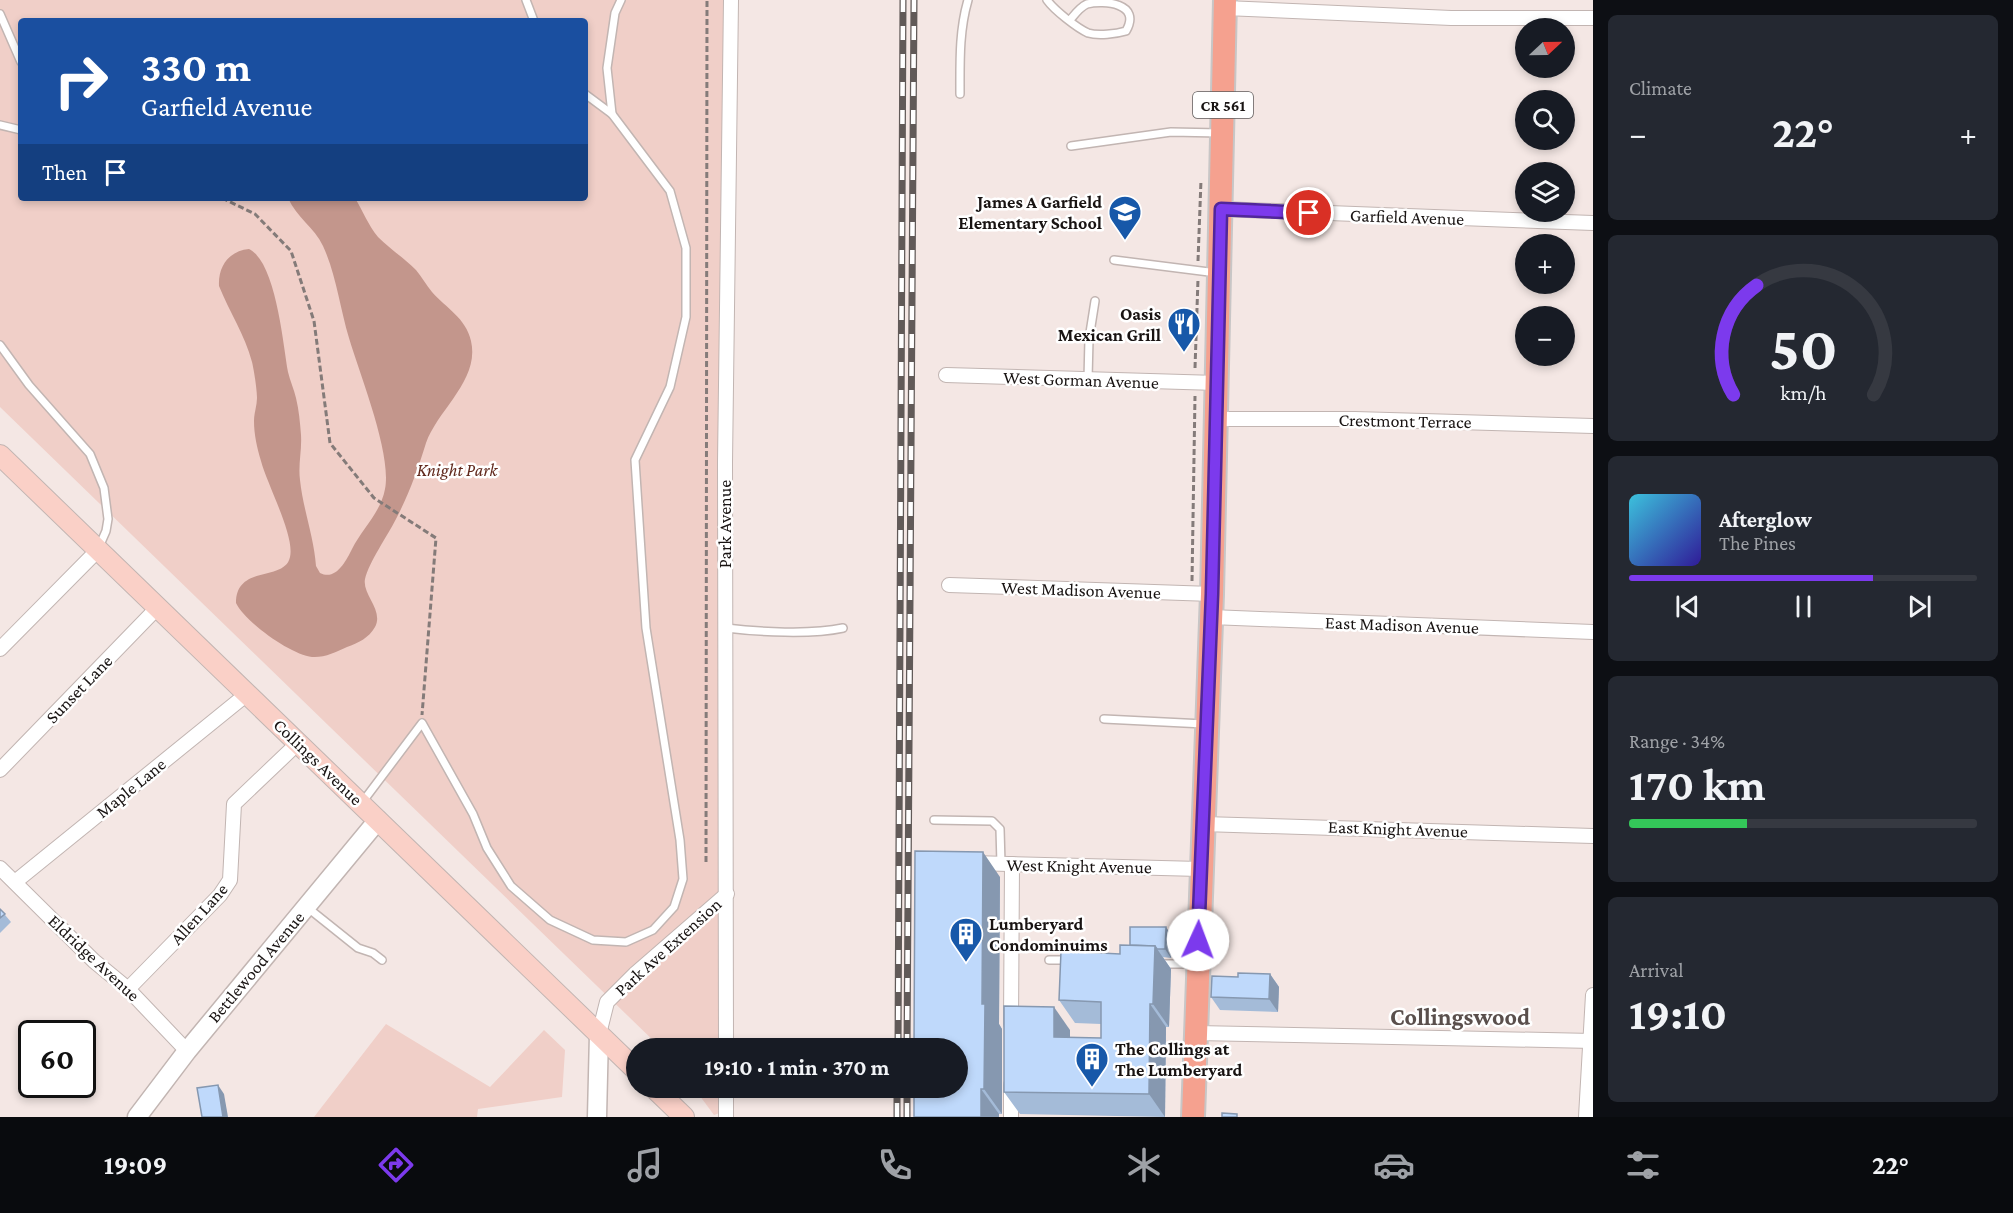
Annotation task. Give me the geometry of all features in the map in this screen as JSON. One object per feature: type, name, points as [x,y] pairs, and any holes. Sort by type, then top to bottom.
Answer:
[{"type":"main road","name":"CR 561","points":[[1193,1117],[1200,869],[1211,617],[1202,594],[1217,419],[1206,383],[1209,272],[1221,209],[1225,4]]},
{"type":"main road","name":"Collings Avenue","points":[[0,455],[626,1060]]},
{"type":"main road","points":[[664,1098],[684,1117]]},
{"type":"street","name":"Park Avenue","points":[[726,1038],[725,462],[731,0]]},
{"type":"street","points":[[1225,4],[1452,18],[1593,18]]},
{"type":"street","name":"Garfield Avenue","points":[[1221,209],[1593,223]]},
{"type":"street","name":"West Gorman Avenue","points":[[946,375],[1206,383]]},
{"type":"street","name":"Crestmont Terrace","points":[[1217,419],[1355,419],[1593,426]]},
{"type":"street","points":[[0,649],[98,550]]},
{"type":"street","name":"West Madison Avenue","points":[[949,585],[1202,594]]},
{"type":"street","name":"Sunset Lane","points":[[0,770],[158,607]]},
{"type":"street","name":"East Madison Avenue","points":[[1211,617],[1593,632]]},
{"type":"street","name":"Maple Lane","points":[[15,882],[247,694]]},
{"type":"street","name":"Allen Lane","points":[[128,989],[220,894],[230,880],[234,804],[298,743]]},
{"type":"street","name":"Bettlewood Avenue","points":[[137,1117],[187,1051],[378,820]]},
{"type":"street","name":"East Knight Avenue","points":[[1203,824],[1593,836]]},
{"type":"street","name":"West Knight Avenue","points":[[957,863],[1200,869]]},
{"type":"street","points":[[1007,864],[1011,1032]]},
{"type":"street","name":"Eldridge Avenue","points":[[0,868],[94,961],[128,989],[187,1051]]},
{"type":"street","name":"Park Ave Extension","points":[[599,1034],[607,1002],[636,973],[727,894]]},
{"type":"street","points":[[1586,1117],[1593,995]]},
{"type":"street","points":[[1196,1033],[1592,1041]]},
{"type":"street","points":[[597,1117],[599,1034]]},
{"type":"street","points":[[1011,1075],[1011,1117]]},
{"type":"street","points":[[726,1098],[726,1117]]},
{"type":"lane","points":[[526,0],[533,18]]},
{"type":"lane","points":[[612,114],[607,68],[615,13],[621,0]]},
{"type":"lane","points":[[960,94],[962,20],[968,0]]},
{"type":"lane","points":[[1047,0],[1070,20],[1091,34],[1126,31],[1131,19],[1130,13],[1115,2],[1093,2],[1086,4],[1070,20]]},
{"type":"lane","points":[[0,14],[18,55]]},
{"type":"lane","points":[[361,804],[422,723],[473,814],[487,848],[511,886],[550,920],[593,940],[626,942],[653,930],[674,906],[683,879],[680,840],[646,628],[635,460],[669,387],[686,317],[686,248],[670,191],[612,114],[588,96]]},
{"type":"lane","points":[[0,124],[18,129]]},
{"type":"lane","points":[[1071,146],[1171,132],[1222,134]]},
{"type":"lane","points":[[1114,260],[1209,272]]},
{"type":"lane","points":[[1088,380],[1089,339],[1095,301]]},
{"type":"lane","points":[[0,345],[29,385],[90,454],[104,488],[108,519],[98,550]]},
{"type":"lane","points":[[726,628],[759,631],[814,631],[843,628]]},
{"type":"lane","points":[[1104,719],[1207,724]]},
{"type":"lane","points":[[934,820],[992,821],[1000,829],[1007,864]]},
{"type":"lane","points":[[306,907],[358,948],[373,953],[382,960]]},
{"type":"lane","points":[[1049,960],[1082,961]]},
{"type":"lane","points":[[1149,964],[1198,964]]},
{"type":"path","points":[[706,862],[707,0]]},
{"type":"path","points":[[1201,179],[1209,272],[1202,594]]},
{"type":"path","points":[[228,201],[255,214],[291,251],[314,321],[330,443],[374,498],[436,538],[422,723]]},
{"type":"green space","name":"Knight Park","points":[[0,0],[731,0],[726,1038],[651,1038],[0,407]]},
{"type":"green space","points":[[386,1024],[490,1087],[544,1030],[565,1050],[562,1097],[478,1109],[477,1117],[314,1117]]},
{"type":"green space","points":[[701,1098],[726,1098],[725,1111],[714,1115]]},
{"type":"shaded area","points":[[290,201],[357,201],[378,237],[416,270],[432,292],[465,326],[471,341],[472,355],[464,381],[432,430],[405,500],[367,572],[365,585],[377,615],[375,627],[359,642],[316,657],[303,655],[281,644],[258,628],[236,603],[238,591],[244,583],[286,565],[290,557],[290,548],[285,523],[264,471],[257,446],[254,421],[257,394],[252,362],[219,286],[220,272],[226,261],[230,256],[242,250],[249,249],[258,257],[266,270],[277,305],[288,372],[298,407],[301,441],[300,480],[316,566],[320,573],[331,574],[343,564],[380,505],[385,489],[386,474],[380,436],[349,338],[335,280],[323,246]]},
{"type":"building","name":"Lumberyard Condominuims","points":[[915,851],[983,852],[982,1004],[985,1004],[984,1089],[981,1089],[981,1117],[914,1117],[914,1098],[968,1098],[968,1038],[914,1038]]},
{"type":"building","points":[[1130,927],[1166,927],[1165,949],[1157,949],[1155,946],[1130,945]]},
{"type":"building","points":[[1120,945],[1155,946],[1153,1004],[1150,1004],[1149,1094],[1004,1092],[1004,1006],[1054,1007],[1054,1037],[1101,1038],[1101,1002],[1059,1000],[1061,951],[1120,954]]},
{"type":"building","points":[[1238,973],[1270,974],[1269,999],[1211,997],[1212,976],[1238,977]]},
{"type":"building","points":[[218,1085],[223,1117],[202,1117],[197,1088]]},
{"type":"building","points":[[1222,1113],[1237,1114],[1237,1117],[1222,1117]]},
{"type":"railway","points":[[898,1038],[903,0]]},
{"type":"railway","points":[[907,1038],[914,0]]},
{"type":"railway","points":[[897,1098],[897,1117]]},
{"type":"railway","points":[[907,1098],[907,1117]]},
{"type":"place","name":"James A Garfield Elementary School","points":[[1125,241]]},
{"type":"place","name":"Oasis Mexican Grill","points":[[1184,353]]},
{"type":"place","name":"Lumberyard Condominuims","points":[[966,963]]},
{"type":"place","name":"The Collings at The Lumberyard","points":[[1092,1088]]},
{"type":"district","name":"Collingswood","points":[[1460,1017]]},
{"type":"route","points":[[1198,940],[1212,594],[1221,209],[1309,213]]}]
